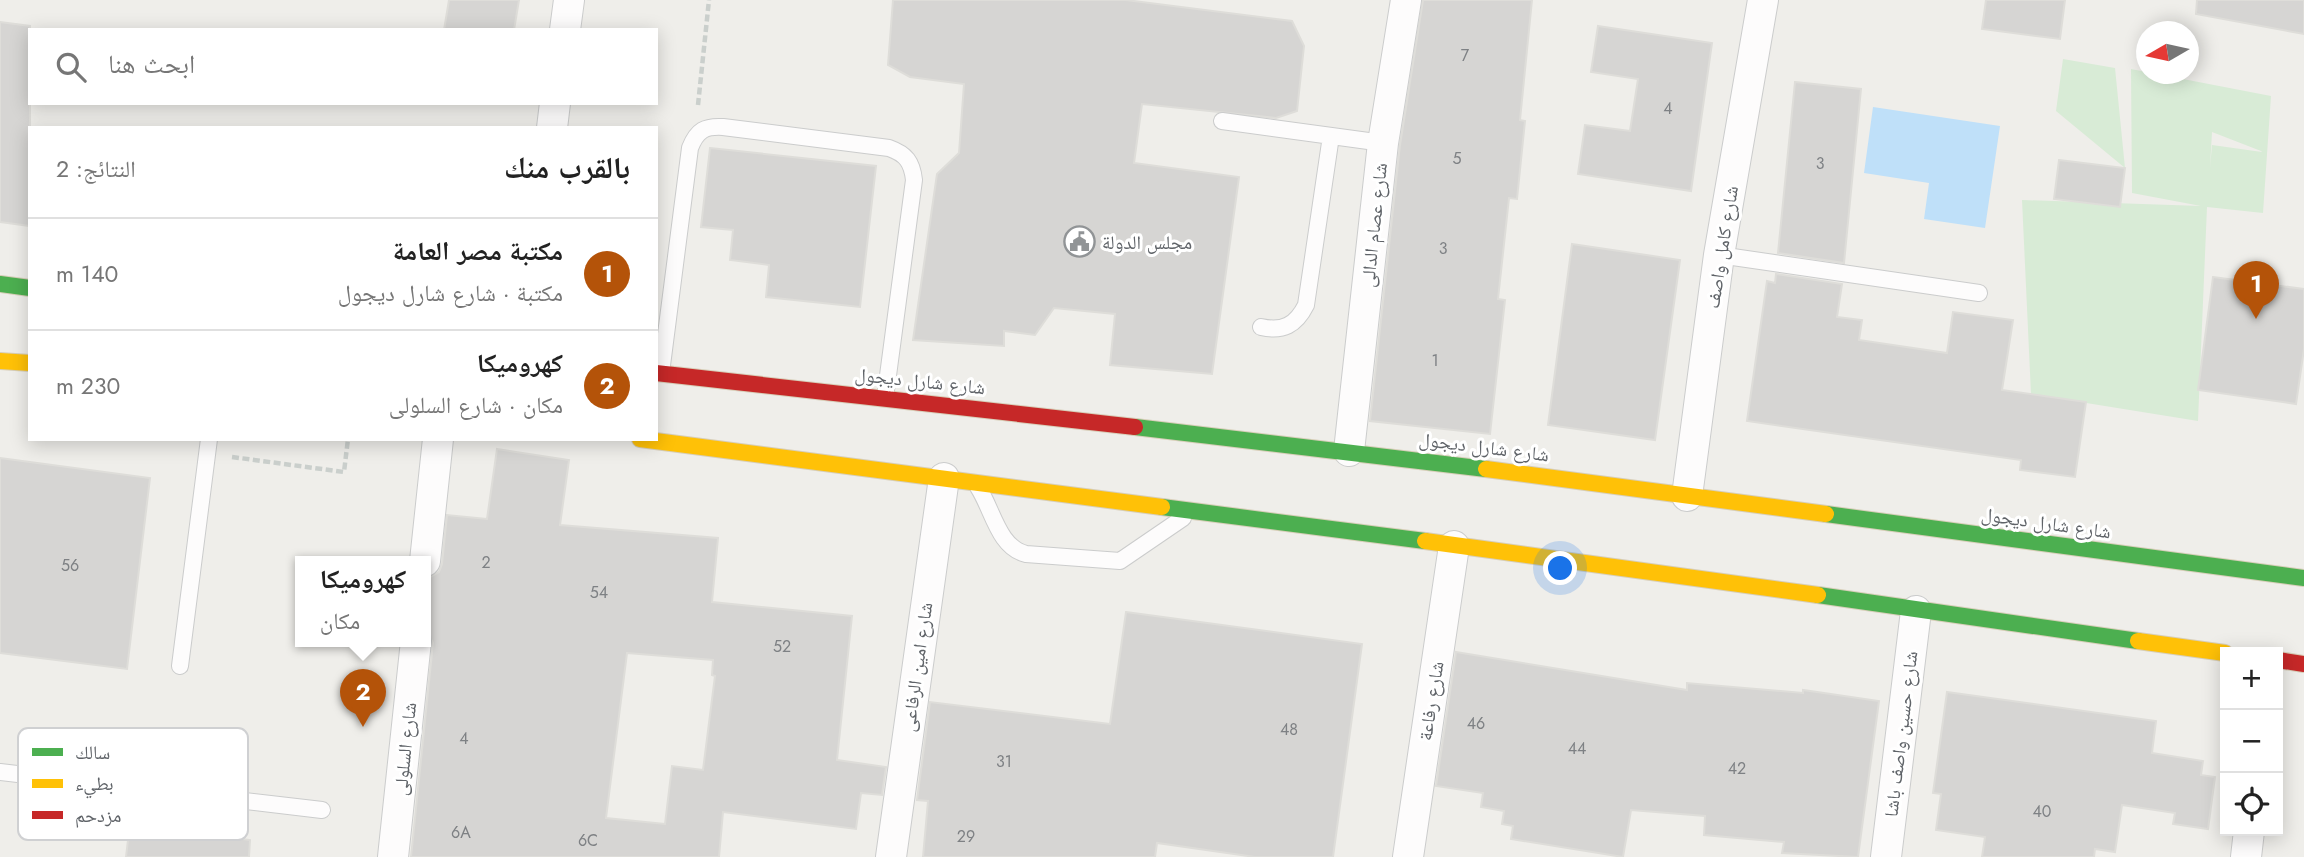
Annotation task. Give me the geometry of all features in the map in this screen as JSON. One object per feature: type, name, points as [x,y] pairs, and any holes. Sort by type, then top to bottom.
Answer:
[{"type":"main road","points":[[0,284],[28,288]]},
{"type":"main road","points":[[0,361],[28,363]]},
{"type":"main road","name":"شارع شارل ديجول","points":[[658,373],[1349,451],[2304,578]]},
{"type":"main road","points":[[656,441],[1454,546],[2220,652]]},
{"type":"main road","points":[[2283,661],[2304,664]]},
{"type":"street","points":[[565,28],[569,0]]},
{"type":"street","name":"شارع عصام الدالى","points":[[1349,451],[1383,143],[1406,0]]},
{"type":"street","name":"شارع كامل واصف","points":[[1687,496],[1719,256],[1763,0]]},
{"type":"street","points":[[552,126],[555,105]]},
{"type":"street","points":[[426,556],[438,441]]},
{"type":"street","name":"شارع امين الرفاعى","points":[[891,857],[944,478]]},
{"type":"street","name":"شارع رفاعة","points":[[1408,857],[1454,546]]},
{"type":"street","name":"شارع حسين واصف باشا","points":[[1886,857],[1916,611]]},
{"type":"street","name":"شارع السلولى","points":[[393,857],[415,647]]},
{"type":"street","points":[[2246,857],[2248,836]]},
{"type":"lane","points":[[1222,121],[1383,143]]},
{"type":"lane","points":[[658,373],[690,148],[695,134],[708,126],[890,148],[903,153],[912,165],[914,180],[885,398]]},
{"type":"lane","points":[[1261,327],[1276,330],[1289,327],[1300,318],[1306,305],[1331,136]]},
{"type":"lane","points":[[1719,256],[1979,293]]},
{"type":"lane","points":[[180,666],[209,441]]},
{"type":"lane","points":[[975,482],[1005,543],[1014,551],[1026,554],[1119,561],[1131,555],[1159,532],[1201,512]]},
{"type":"lane","points":[[0,772],[18,774]]},
{"type":"lane","points":[[248,801],[322,810]]},
{"type":"path","points":[[695,134],[709,0]]},
{"type":"path","points":[[222,456],[344,472],[348,441]]},
{"type":"green space","points":[[2063,59],[2115,68],[2125,168],[2056,111]]},
{"type":"green space","points":[[2131,69],[2136,70],[2136,84],[2199,82],[2271,96],[2263,213],[2207,207],[2198,421],[2031,394],[2022,200],[2201,206],[2132,193]],"holes":[[[2212,132],[2262,152],[2212,145],[2210,168]]]},
{"type":"water","points":[[1873,107],[2000,126],[1985,228],[1924,219],[1929,183],[1864,173]]},
{"type":"building","points":[[449,0],[519,0],[514,28],[444,28]]},
{"type":"building","name":"مجلس الدولة","points":[[893,0],[1126,0],[1292,21],[1304,46],[1297,111],[1276,118],[1142,104],[1134,163],[1239,177],[1212,374],[1110,365],[1115,314],[1054,308],[1035,335],[1004,331],[1004,346],[913,340],[937,174],[959,153],[964,84],[910,77],[888,65]]},
{"type":"building","points":[[1423,0],[1532,0],[1520,120],[1525,121],[1517,199],[1509,198],[1498,299],[1505,300],[1490,434],[1370,421],[1400,145]]},
{"type":"building","points":[[1986,0],[2065,0],[2060,39],[1982,29]]},
{"type":"building","points":[[2197,0],[2304,0],[2304,34],[2196,14]]},
{"type":"building","points":[[0,22],[30,26],[30,126],[28,226],[0,222]]},
{"type":"building","points":[[1598,26],[1712,43],[1691,191],[1578,174],[1585,125],[1630,131],[1638,79],[1591,72]]},
{"type":"building","points":[[1795,82],[1861,89],[1844,263],[1778,253]]},
{"type":"building","points":[[710,148],[876,166],[860,307],[766,297],[769,265],[730,260],[733,230],[701,227]]},
{"type":"building","points":[[2059,160],[2125,168],[2120,207],[2054,199]]},
{"type":"building","points":[[1572,244],[1680,260],[1655,440],[1548,425]]},
{"type":"building","points":[[1776,274],[1842,284],[1837,317],[1862,320],[1859,340],[1947,353],[1953,312],[2013,320],[2002,390],[2086,402],[2075,477],[2020,470],[2021,460],[1747,421],[1767,281],[1775,283]]},
{"type":"building","points":[[2213,277],[2304,289],[2304,349],[2296,404],[2198,390]]},
{"type":"building","points":[[497,449],[569,460],[560,525],[718,538],[712,602],[852,616],[837,760],[886,767],[882,795],[861,793],[856,829],[723,812],[719,857],[411,857],[433,643],[431,576],[439,572],[442,564],[447,515],[487,519]],"holes":[[[627,653],[713,660],[712,675],[715,676],[703,770],[672,766],[665,824],[606,818]]]},
{"type":"building","points":[[0,458],[150,478],[127,669],[0,653]]},
{"type":"building","points":[[1126,612],[1362,644],[1333,857],[1255,857],[1157,843],[1155,857],[923,857],[928,801],[917,800],[930,702],[1110,724]]},
{"type":"building","points":[[1456,652],[1687,690],[1687,683],[1803,693],[1803,690],[1879,701],[1858,857],[1782,853],[1784,842],[1704,835],[1705,816],[1631,810],[1623,857],[1511,839],[1513,826],[1502,824],[1504,811],[1481,807],[1483,793],[1436,786]]},
{"type":"building","points":[[1947,692],[2156,721],[2152,753],[2203,761],[2201,775],[2215,777],[2208,829],[2173,824],[2175,813],[2122,805],[2115,852],[2095,849],[2094,857],[1982,857],[1985,837],[1936,830],[1941,794],[1933,793]]},
{"type":"building","points":[[128,840],[250,840],[249,857],[126,857]]},
{"type":"traffic: fast","points":[[0,284],[28,288]]},
{"type":"traffic: fast","points":[[1135,427],[1486,469]]},
{"type":"traffic: fast","points":[[1162,507],[1425,541]]},
{"type":"traffic: fast","points":[[1826,514],[2304,578]]},
{"type":"traffic: fast","points":[[1818,595],[2138,641]]},
{"type":"traffic: slow","points":[[0,361],[28,363]]},
{"type":"traffic: slow","points":[[655,441],[1162,507]]},
{"type":"traffic: slow","points":[[1486,469],[1826,514]]},
{"type":"traffic: slow","points":[[1425,541],[1818,595]]},
{"type":"traffic: slow","points":[[2138,641],[2220,652]]},
{"type":"traffic: jam","points":[[658,373],[1135,427]]},
{"type":"traffic: jam","points":[[2283,661],[2304,664]]},
{"type":"place","name":"مجلس الدولة","points":[[1079,242]]},
{"type":"place","name":"مكتبة مصر العامة","points":[[2256,319]]},
{"type":"place","name":"كهروميكا","points":[[363,727]]}]
